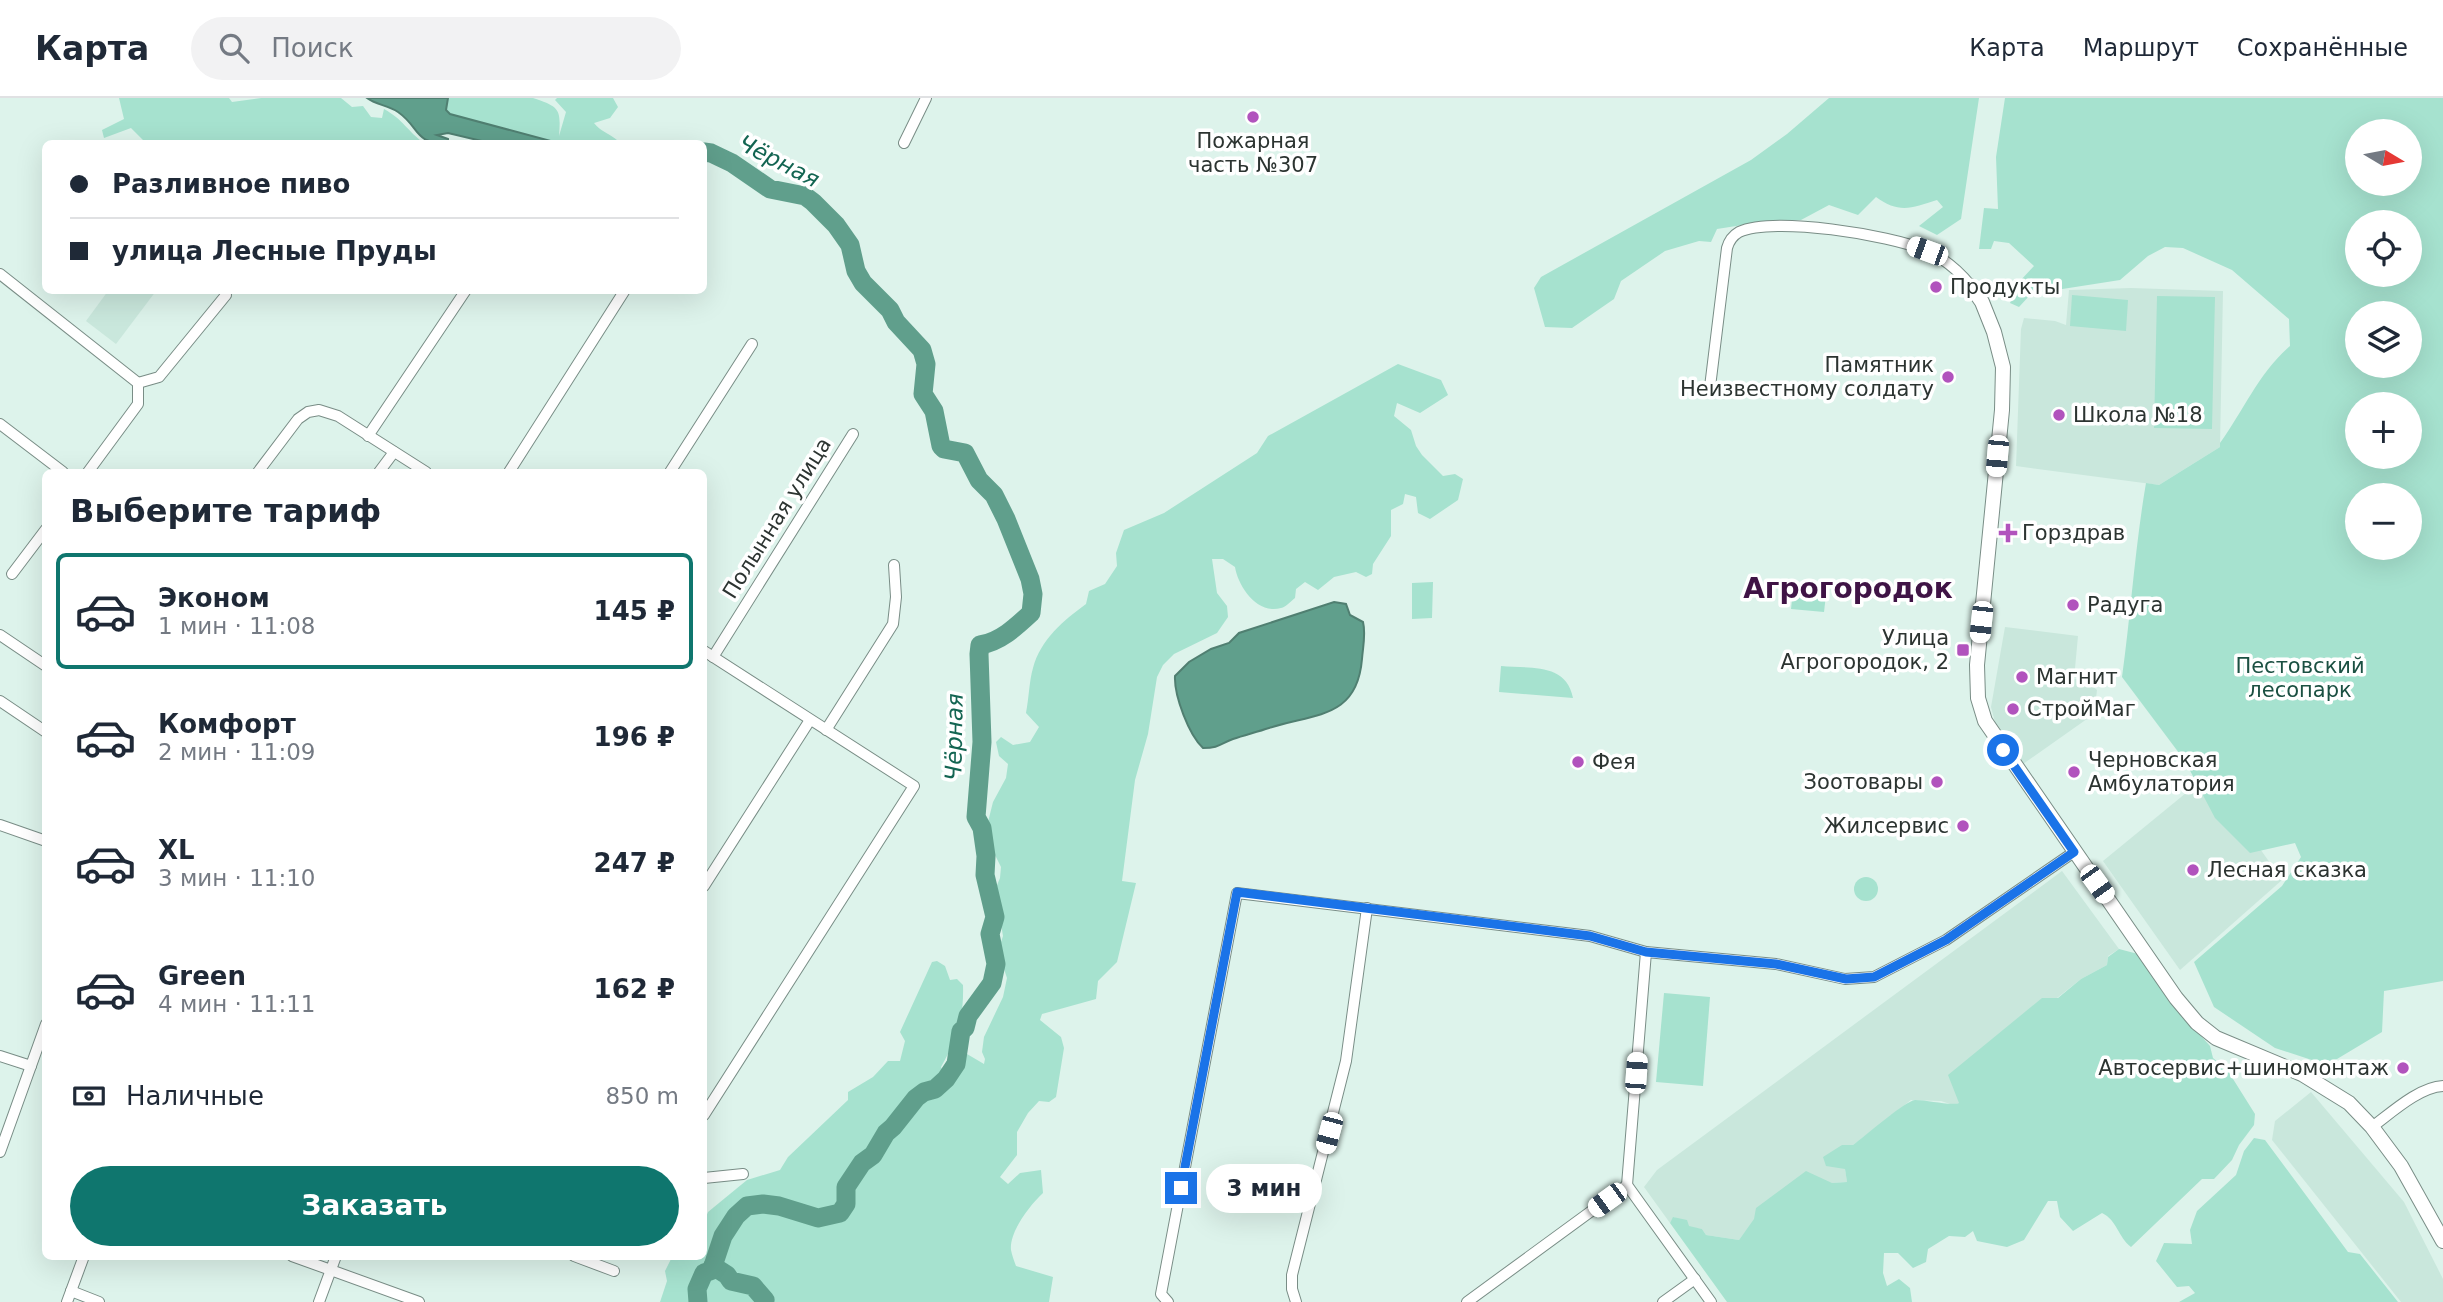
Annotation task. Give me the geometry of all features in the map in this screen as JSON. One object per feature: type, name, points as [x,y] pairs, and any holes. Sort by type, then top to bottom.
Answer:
[{"type":"street","points":[[904,143],[926,98]]},
{"type":"street","points":[[1710,387],[1727,248],[1736,233],[1788,227],[1890,239],[1927,251],[1946,261],[1971,286],[1982,302],[1994,332],[2003,367],[2002,410],[1977,658],[1980,710],[1991,732],[2074,852],[2197,1023],[2216,1038],[2276,1062],[2327,1088],[2349,1103],[2372,1127],[2401,1166],[2443,1241]]},
{"type":"street","points":[[0,274],[138,383]]},
{"type":"street","points":[[368,436],[463,294]]},
{"type":"street","points":[[511,469],[622,294]]},
{"type":"street","points":[[138,383],[159,377],[226,296]]},
{"type":"street","points":[[672,469],[752,344]]},
{"type":"street","points":[[90,469],[138,404],[138,383]]},
{"type":"street","points":[[260,469],[298,419],[307,412],[329,412],[421,469]]},
{"type":"street","points":[[0,424],[59,469]]},
{"type":"street","name":"Полынная улица","points":[[708,654],[853,434]]},
{"type":"street","points":[[381,469],[394,452]]},
{"type":"street","points":[[12,575],[42,534]]},
{"type":"street","points":[[826,730],[893,624],[896,597],[894,565]]},
{"type":"street","points":[[0,635],[42,663]]},
{"type":"street","points":[[707,1110],[914,786],[708,654]]},
{"type":"street","points":[[0,701],[42,729]]},
{"type":"street","points":[[707,882],[810,720]]},
{"type":"street","points":[[0,825],[42,840]]},
{"type":"street","points":[[1168,1302],[1161,1294],[1237,892],[1590,936],[1646,952],[1776,964],[1846,979],[1874,977],[1946,940],[2074,852]]},
{"type":"street","points":[[1296,1302],[1292,1275],[1346,1061],[1367,908]]},
{"type":"street","points":[[1646,952],[1627,1185],[1711,1302]]},
{"type":"street","points":[[0,1152],[42,1035]]},
{"type":"street","points":[[0,1056],[31,1066]]},
{"type":"street","points":[[2372,1127],[2401,1104],[2436,1086],[2443,1086]]},
{"type":"street","points":[[707,1178],[743,1174]]},
{"type":"street","points":[[1466,1302],[1627,1185]]},
{"type":"street","points":[[83,1260],[69,1297],[99,1302]]},
{"type":"street","points":[[303,1260],[419,1302]]},
{"type":"street","points":[[319,1302],[335,1260]]},
{"type":"street","points":[[585,1260],[614,1271]]},
{"type":"street","points":[[1663,1302],[1695,1279]]},
{"type":"shaded area","points":[[367,98],[448,98],[446,110],[450,114],[547,140],[477,140],[448,133],[437,135],[448,140],[427,140],[398,112]]},
{"type":"shaded area","points":[[2131,288],[2223,291],[2220,447],[2159,485],[2016,466],[2021,329],[2024,318],[2055,321],[2066,325],[2069,290]]},
{"type":"shaded area","points":[[106,294],[154,294],[116,344],[86,321]]},
{"type":"shaded area","points":[[1334,602],[1346,604],[1350,615],[1363,622],[1362,659],[1352,693],[1343,703],[1331,710],[1203,748],[1183,715],[1175,676],[1189,662],[1211,649],[1229,643],[1239,633]]},
{"type":"shaded area","points":[[2005,627],[2078,636],[2074,679],[2085,680],[2097,690],[2094,714],[2023,764],[1995,722],[1991,707]]},
{"type":"shaded area","name":"Лесная сказка","points":[[2208,775],[2282,880],[2180,970],[2103,861]]},
{"type":"shaded area","points":[[2062,871],[2119,949],[2108,956],[2107,965],[2081,979],[2057,998],[1959,1103],[1953,1105],[1941,1101],[1911,1100],[1853,1145],[1845,1169],[1847,1182],[1832,1183],[1755,1219],[1739,1240],[1706,1235],[1702,1229],[1689,1227],[1674,1217],[1670,1223],[1644,1187],[1657,1170]]},
{"type":"shaded area","points":[[2311,1092],[2404,1202],[2443,1279],[2443,1302],[2401,1302],[2272,1140],[2275,1121]]},
{"type":"green space","points":[[119,98],[229,98],[232,102],[261,98],[341,98],[352,107],[363,106],[371,117],[382,118],[384,109],[420,140],[143,140],[131,128],[104,138],[102,130],[124,119]]},
{"type":"green space","points":[[448,98],[533,98],[557,110],[560,120],[559,136],[566,112],[555,100],[557,98],[613,98],[618,107],[610,118],[594,123],[617,140],[547,140],[450,114],[446,110]]},
{"type":"green space","points":[[1829,98],[1979,98],[1961,219],[1937,235],[1919,226],[1943,207],[1937,200],[1899,208],[1876,197],[1858,215],[1829,205],[1801,220],[1768,221],[1717,229],[1711,242],[1699,241],[1665,251],[1621,281],[1614,299],[1572,328],[1545,327],[1534,288],[1541,277],[1751,160]]},
{"type":"green space","name":"Пестовский лесопарк","points":[[2005,98],[2443,98],[2443,981],[2384,991],[2382,1032],[2327,1065],[2275,1048],[2214,1007],[2194,962],[2282,886],[2301,857],[2295,843],[2250,853],[2215,818],[2185,761],[2122,677],[2146,483],[2159,485],[2220,447],[2260,380],[2290,346],[2289,319],[2232,270],[2183,248],[2165,247],[2148,256],[2120,280],[2031,294],[2019,307],[2010,303],[2019,282],[2034,266],[2009,243],[1994,241],[1991,249],[1979,249],[1984,208],[1998,209],[1996,157]]},
{"type":"green space","points":[[2072,295],[2128,300],[2126,331],[2070,326]]},
{"type":"green space","points":[[2157,296],[2215,297],[2212,429],[2154,428]]},
{"type":"green space","points":[[1398,364],[1441,380],[1448,395],[1420,413],[1397,403],[1394,416],[1411,430],[1422,455],[1443,476],[1455,474],[1463,479],[1458,500],[1430,519],[1418,513],[1416,497],[1405,494],[1403,504],[1391,510],[1391,536],[1373,564],[1372,574],[1366,577],[1356,572],[1334,577],[1318,590],[1305,582],[1296,589],[1295,598],[1281,608],[1272,609],[1257,603],[1240,582],[1235,567],[1223,559],[1212,559],[1217,593],[1227,606],[1228,617],[1217,633],[1174,654],[1163,665],[1157,677],[1148,734],[1135,780],[1122,881],[1136,883],[1117,962],[1098,981],[1096,999],[1042,1014],[1040,1020],[1061,1037],[1064,1048],[1056,1097],[1049,1102],[1039,1101],[1028,1113],[1017,1132],[1017,1155],[1000,1177],[1008,1184],[1020,1173],[1041,1170],[1043,1193],[1017,1227],[1011,1250],[1016,1266],[1053,1277],[1049,1302],[660,1302],[667,1281],[665,1271],[670,1260],[707,1260],[708,1212],[747,1180],[780,1170],[788,1157],[848,1100],[848,1092],[873,1077],[888,1061],[900,1061],[905,1041],[900,1032],[932,962],[937,961],[945,966],[950,980],[957,979],[963,985],[958,1028],[941,1067],[946,1079],[952,1082],[960,1070],[963,1056],[967,1054],[984,1064],[984,1037],[1003,997],[1007,978],[998,951],[1003,936],[995,890],[1001,867],[989,843],[988,822],[993,802],[1006,778],[1008,764],[999,756],[996,742],[1001,737],[1013,745],[1030,742],[1039,727],[1026,713],[1032,673],[1041,648],[1069,617],[1086,604],[1089,591],[1105,584],[1117,566],[1116,553],[1124,530],[1164,513],[1257,453],[1268,436]]},
{"type":"green space","points":[[1433,582],[1432,618],[1412,619],[1412,583]]},
{"type":"green space","points":[[1793,591],[1826,595],[1824,612],[1791,609]]},
{"type":"green space","points":[[1501,666],[1534,668],[1555,673],[1569,686],[1573,698],[1499,692]]},
{"type":"green space","points":[[1866,877],[1874,881],[1878,889],[1874,897],[1866,901],[1858,897],[1854,889],[1858,881]]},
{"type":"green space","points":[[2119,949],[2138,954],[2184,1017],[2210,1046],[2213,1058],[2228,1071],[2255,1114],[2254,1125],[2232,1160],[2214,1179],[2202,1179],[2131,1247],[2111,1220],[2102,1213],[2073,1231],[2060,1217],[2057,1201],[2048,1201],[2024,1240],[2007,1247],[1977,1241],[1973,1231],[1965,1237],[1949,1236],[1928,1249],[1926,1262],[1913,1268],[1898,1253],[1884,1253],[1883,1273],[1887,1286],[1899,1279],[1910,1288],[1912,1302],[1727,1302],[1670,1223],[1673,1217],[1687,1220],[1689,1226],[1702,1229],[1706,1235],[1739,1240],[1754,1219],[1756,1208],[1806,1171],[1832,1183],[1847,1182],[1845,1169],[1826,1166],[1823,1157],[1842,1145],[1853,1145],[1915,1100],[1959,1103],[1948,1075],[2042,998],[2058,998],[2081,979],[2107,965],[2108,957]]},
{"type":"green space","points":[[1664,993],[1710,997],[1703,1086],[1656,1082]]},
{"type":"green space","points":[[2254,1138],[2265,1140],[2348,1252],[2360,1254],[2398,1302],[2179,1302],[2195,1293],[2189,1286],[2177,1287],[2156,1261],[2164,1243],[2192,1244],[2190,1230],[2197,1211],[2236,1175],[2244,1151]]},
{"type":"waterway","name":"Чёрная","points":[[707,152],[732,163],[770,189],[805,196],[836,225],[850,245],[856,271],[863,283],[890,310],[896,322],[922,350],[926,364],[923,394],[934,411],[941,446],[965,453],[979,480],[994,495],[1030,579],[1033,594],[1031,613],[1001,637],[980,645],[979,654],[982,742],[976,817],[982,828],[986,856],[985,875],[995,917],[990,934],[996,964],[992,983],[968,1016],[965,1028],[961,1031],[956,1064],[935,1089],[916,1098],[886,1133],[873,1155],[862,1163],[846,1187],[846,1204],[840,1213],[818,1218],[763,1204],[747,1206],[736,1216],[723,1236],[713,1266],[731,1281],[753,1286],[764,1302]]},
{"type":"waterway","points":[[698,1302],[697,1289],[704,1273],[710,1271],[713,1266]]},
{"type":"place","name":"Пожарная часть №307","points":[[1253,117]]},
{"type":"place","name":"Продукты","points":[[1936,287]]},
{"type":"place","name":"Памятник Неизвестному солдату","points":[[1948,377]]},
{"type":"place","name":"Школа №18","points":[[2059,415]]},
{"type":"place","name":"Горздрав","points":[[2008,533]]},
{"type":"place","name":"Радуга","points":[[2073,605]]},
{"type":"place","name":"Улица Агрогородок, 2","points":[[1963,650]]},
{"type":"place","name":"Магнит","points":[[2022,677]]},
{"type":"place","name":"СтройМаг","points":[[2013,709]]},
{"type":"place","name":"Фея","points":[[1578,762]]},
{"type":"place","name":"Черновская Амбулатория","points":[[2074,772]]},
{"type":"place","name":"Зоотовары","points":[[1937,782]]},
{"type":"place","name":"Жилсервис","points":[[1963,826]]},
{"type":"place","name":"Лесная сказка","points":[[2193,870]]},
{"type":"place","name":"Автосервис+шиномонтаж","points":[[2403,1068]]},
{"type":"district","name":"Агрогородок","points":[[1848,588]]},
{"type":"route","points":[[1181,1188],[1237,892],[1590,936],[1646,952],[1776,964],[1828,976],[1861,980],[1874,977],[1946,940],[2074,852],[2003,750]]}]
